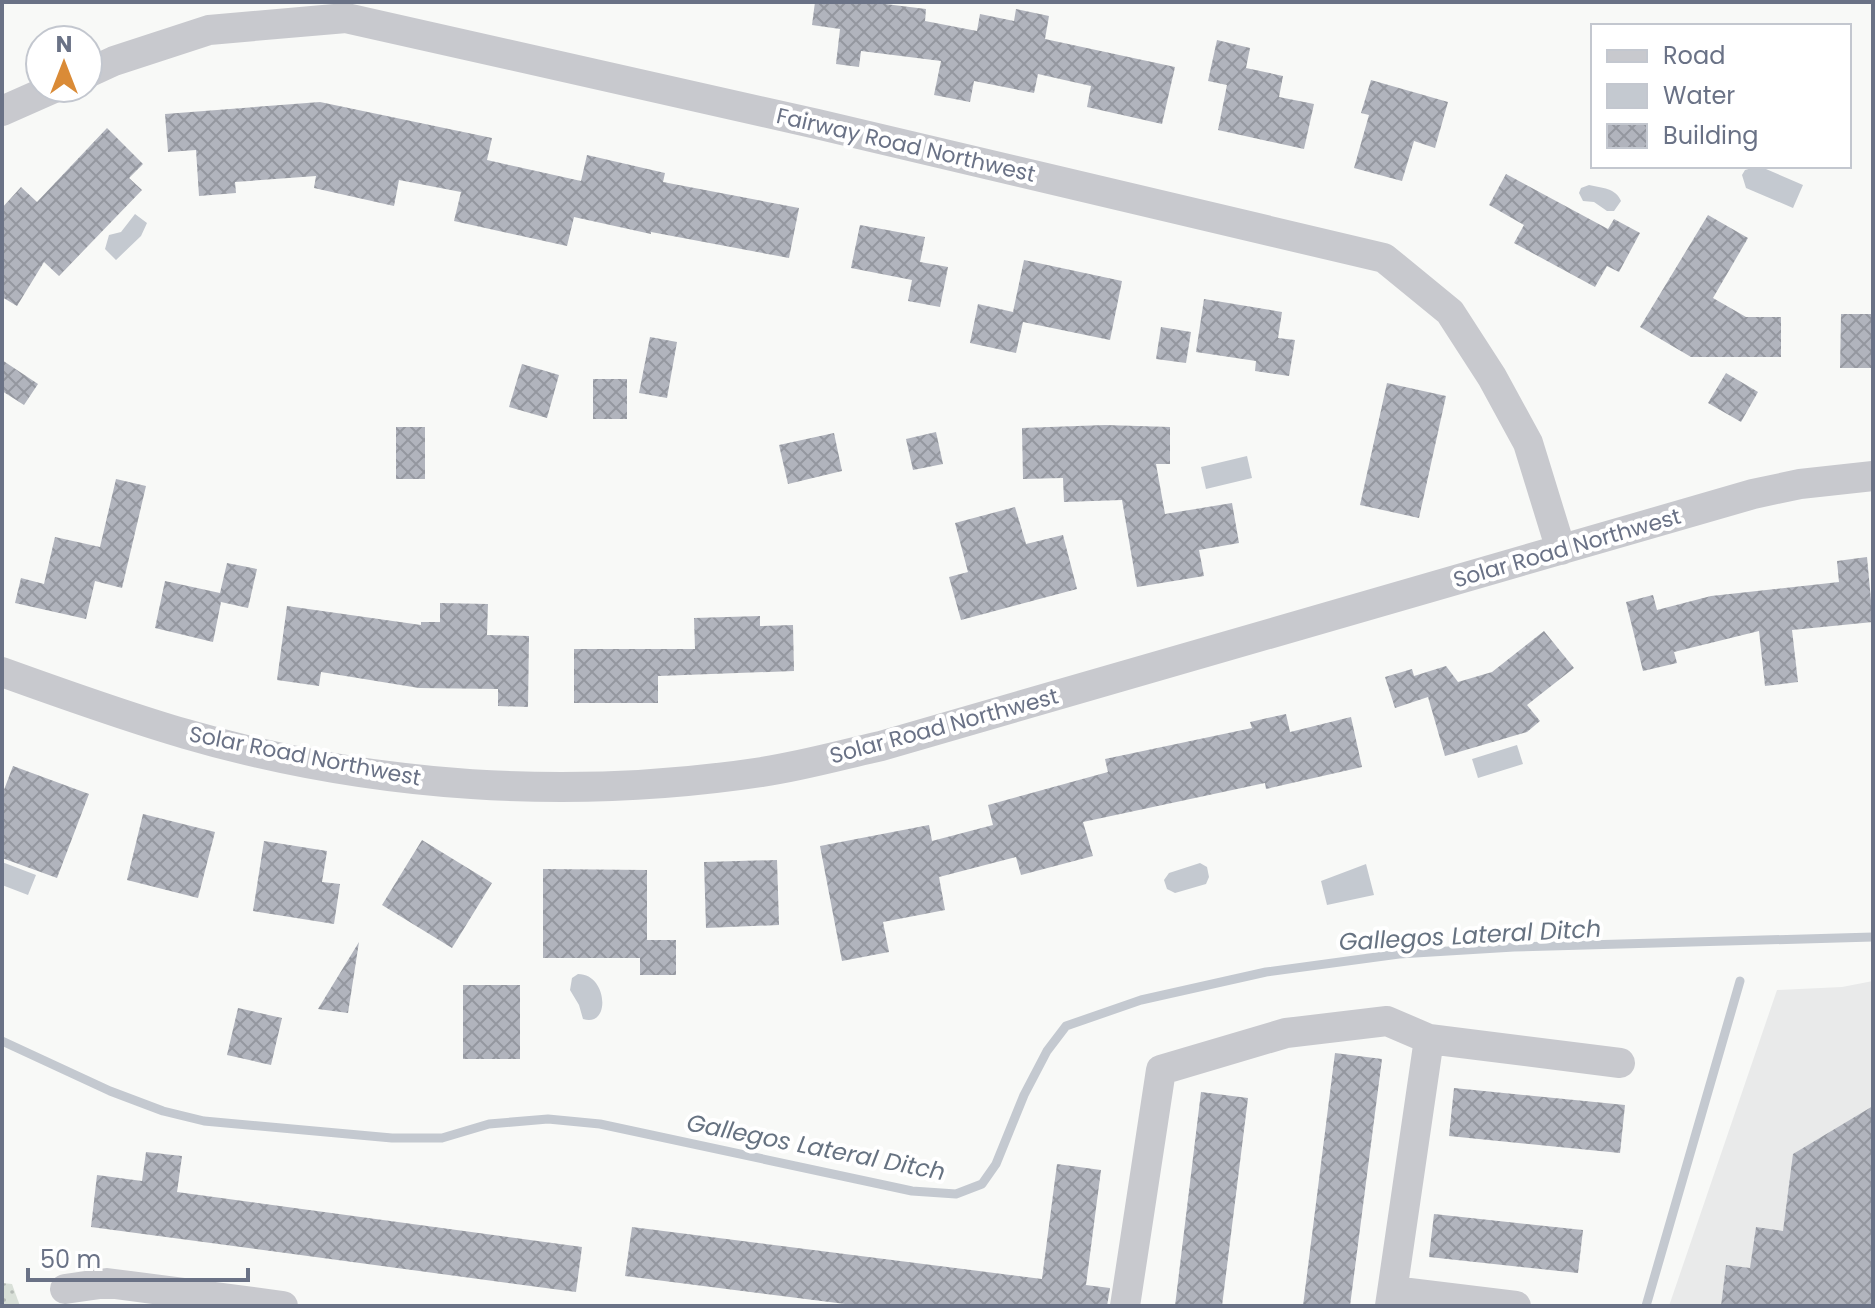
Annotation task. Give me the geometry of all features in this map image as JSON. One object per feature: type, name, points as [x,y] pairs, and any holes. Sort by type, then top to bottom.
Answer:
[{"type":"street","name":"Fairway Road Northwest","points":[[104,66],[209,30],[346,18],[831,127],[1384,258],[1450,312],[1492,377],[1528,443],[1561,550]]},
{"type":"street","points":[[2,111],[24,101]]},
{"type":"street","name":"Solar Road Northwest","points":[[2,672],[188,735],[324,765],[400,778],[495,786],[631,786],[763,772],[881,746],[1753,494],[1800,484],[1873,476]]},
{"type":"street","points":[[1125,1306],[1161,1070],[1286,1033],[1387,1021],[1429,1039],[1620,1063]]},
{"type":"street","points":[[1429,1039],[1391,1298],[1516,1306]]},
{"type":"street","points":[[65,1289],[107,1283],[283,1306]]},
{"type":"shaded area","points":[[1873,981],[1873,1306],[1669,1306],[1777,990],[1842,987]]},
{"type":"shaded area","points":[[2,1283],[12,1284],[20,1306],[2,1306]]},
{"type":"water","points":[[1764,168],[1803,185],[1793,208],[1746,188],[1742,175],[1745,170]]},
{"type":"water","points":[[1589,185],[1616,193],[1621,201],[1614,211],[1607,211],[1594,202],[1583,201],[1579,193],[1581,188]]},
{"type":"water","points":[[135,214],[147,223],[141,236],[116,260],[105,249],[109,235],[121,232]]},
{"type":"water","points":[[1247,456],[1252,478],[1206,489],[1201,467]]},
{"type":"water","points":[[1517,745],[1523,764],[1478,778],[1472,759]]},
{"type":"water","points":[[2,862],[36,875],[28,895],[2,885]]},
{"type":"water","points":[[1200,863],[1207,867],[1209,877],[1206,884],[1175,893],[1167,889],[1164,880],[1169,873]]},
{"type":"water","points":[[1366,864],[1374,895],[1327,905],[1321,881]]},
{"type":"water","points":[[578,974],[588,976],[600,991],[602,1009],[592,1020],[583,1019],[570,990],[572,978]]},
{"type":"building","points":[[815,2],[869,2],[926,9],[925,21],[977,31],[980,14],[1014,21],[1016,9],[1049,16],[1045,39],[1175,67],[1162,124],[1087,107],[1091,86],[1038,74],[1034,93],[974,81],[970,102],[934,95],[941,61],[861,51],[859,67],[836,64],[840,29],[812,25]]},
{"type":"building","points":[[1217,40],[1250,48],[1246,68],[1283,76],[1279,97],[1314,104],[1304,149],[1218,130],[1227,85],[1208,81]]},
{"type":"building","points":[[1371,80],[1448,102],[1435,148],[1414,141],[1402,181],[1354,168],[1369,115],[1361,113]]},
{"type":"building","points":[[320,102],[492,138],[487,160],[581,181],[587,155],[665,173],[663,182],[799,208],[789,258],[574,217],[567,246],[454,221],[461,192],[399,180],[394,206],[314,188],[316,176],[235,182],[236,193],[199,196],[196,150],[168,152],[165,114]]},
{"type":"building","points":[[107,128],[143,164],[129,178],[142,190],[59,276],[44,262],[17,306],[2,297],[2,208],[21,187],[37,202]]},
{"type":"building","points":[[1506,174],[1608,229],[1614,219],[1640,233],[1619,272],[1607,266],[1595,287],[1514,243],[1524,225],[1489,205]]},
{"type":"building","points":[[1708,215],[1748,238],[1713,298],[1746,317],[1781,317],[1781,357],[1691,357],[1640,327]]},
{"type":"building","points":[[860,225],[925,237],[920,262],[948,267],[940,307],[908,301],[912,280],[851,268]]},
{"type":"building","points":[[1024,260],[1122,281],[1110,340],[1023,322],[1016,353],[970,343],[978,304],[1013,312]]},
{"type":"building","points":[[1204,299],[1282,312],[1278,338],[1295,340],[1289,376],[1255,371],[1256,361],[1196,352]]},
{"type":"building","points":[[1841,314],[1873,314],[1873,368],[1840,368]]},
{"type":"building","points":[[1161,327],[1191,332],[1186,363],[1156,359]]},
{"type":"building","points":[[650,337],[677,342],[667,398],[639,393]]},
{"type":"building","points":[[2,360],[38,384],[24,405],[2,391]]},
{"type":"building","points":[[522,364],[559,375],[547,418],[509,407]]},
{"type":"building","points":[[1726,373],[1758,392],[1741,422],[1708,403]]},
{"type":"building","points":[[593,379],[627,379],[627,419],[593,419]]},
{"type":"building","points":[[1387,383],[1446,396],[1419,518],[1360,505]]},
{"type":"building","points":[[1105,425],[1170,427],[1170,464],[1156,464],[1165,514],[1232,503],[1239,543],[1199,550],[1204,576],[1137,587],[1122,500],[1064,502],[1063,478],[1023,479],[1022,428]]},
{"type":"building","points":[[396,427],[425,427],[425,479],[396,479]]},
{"type":"building","points":[[936,432],[943,464],[913,470],[906,439]]},
{"type":"building","points":[[834,433],[842,471],[788,484],[779,445]]},
{"type":"building","points":[[116,479],[146,486],[122,588],[95,581],[86,619],[15,603],[21,578],[44,584],[55,537],[100,547]]},
{"type":"building","points":[[1015,507],[1026,544],[1063,535],[1077,589],[961,620],[949,577],[968,572],[955,523]]},
{"type":"building","points":[[1867,557],[1873,622],[1792,630],[1798,682],[1765,686],[1759,631],[1674,652],[1677,663],[1643,671],[1626,602],[1653,595],[1657,610],[1711,596],[1839,582],[1837,561]]},
{"type":"building","points":[[227,563],[257,569],[248,608],[221,602],[213,642],[155,628],[165,581],[220,593]]},
{"type":"building","points":[[440,603],[488,604],[487,635],[529,636],[528,707],[498,706],[498,689],[419,688],[321,672],[319,686],[277,680],[287,606],[421,625],[421,622],[440,622]]},
{"type":"building","points":[[760,616],[760,626],[793,625],[794,671],[658,676],[658,703],[574,703],[574,649],[695,649],[694,618]]},
{"type":"building","points":[[1544,631],[1574,668],[1527,705],[1540,721],[1527,732],[1445,756],[1428,697],[1395,708],[1385,677],[1412,669],[1414,676],[1446,666],[1458,682],[1492,672]]},
{"type":"building","points":[[1286,714],[1290,732],[1351,717],[1362,767],[1266,789],[1265,783],[1083,822],[1093,856],[1021,875],[1016,857],[939,877],[945,910],[883,922],[889,952],[842,961],[820,846],[929,825],[932,841],[993,825],[988,805],[1108,772],[1105,759],[1252,728],[1250,722]]},
{"type":"building","points":[[13,766],[89,794],[57,878],[2,858],[2,795]]},
{"type":"building","points":[[143,814],[215,832],[198,898],[127,880]]},
{"type":"building","points":[[422,840],[492,883],[452,948],[382,905]]},
{"type":"building","points":[[264,841],[327,851],[322,882],[340,884],[334,924],[253,911]]},
{"type":"building","points":[[777,860],[779,925],[706,928],[704,862]]},
{"type":"building","points":[[543,869],[647,870],[647,940],[676,940],[676,975],[640,975],[640,958],[543,958]]},
{"type":"building","points":[[359,942],[348,1013],[318,1009]]},
{"type":"building","points":[[463,985],[520,985],[520,1059],[463,1059]]},
{"type":"building","points":[[238,1008],[282,1018],[271,1065],[227,1055]]},
{"type":"building","points":[[1335,1053],[1382,1059],[1350,1306],[1303,1306]]},
{"type":"building","points":[[1454,1088],[1625,1105],[1620,1153],[1449,1136]]},
{"type":"building","points":[[1201,1092],[1248,1098],[1222,1306],[1175,1306]]},
{"type":"building","points":[[1873,1106],[1873,1306],[1721,1306],[1726,1265],[1750,1268],[1756,1227],[1783,1231],[1793,1154]]},
{"type":"building","points":[[146,1152],[182,1156],[177,1192],[582,1247],[576,1292],[91,1227],[97,1175],[142,1181]]},
{"type":"building","points":[[1057,1164],[1101,1170],[1086,1285],[1110,1288],[1107,1306],[861,1306],[625,1276],[632,1227],[1042,1279]]},
{"type":"building","points":[[1434,1214],[1583,1230],[1578,1273],[1429,1257]]},
{"type":"waterway","name":"Gallegos Lateral Ditch","points":[[2,1041],[110,1091],[163,1111],[204,1121],[392,1138],[442,1138],[489,1124],[548,1119],[600,1124],[912,1191],[956,1194],[982,1184],[996,1164],[1024,1095],[1047,1051],[1066,1026],[1141,1000],[1266,972],[1399,954],[1514,947],[1873,937]]},
{"type":"waterway","points":[[1646,1306],[1740,981]]}]
